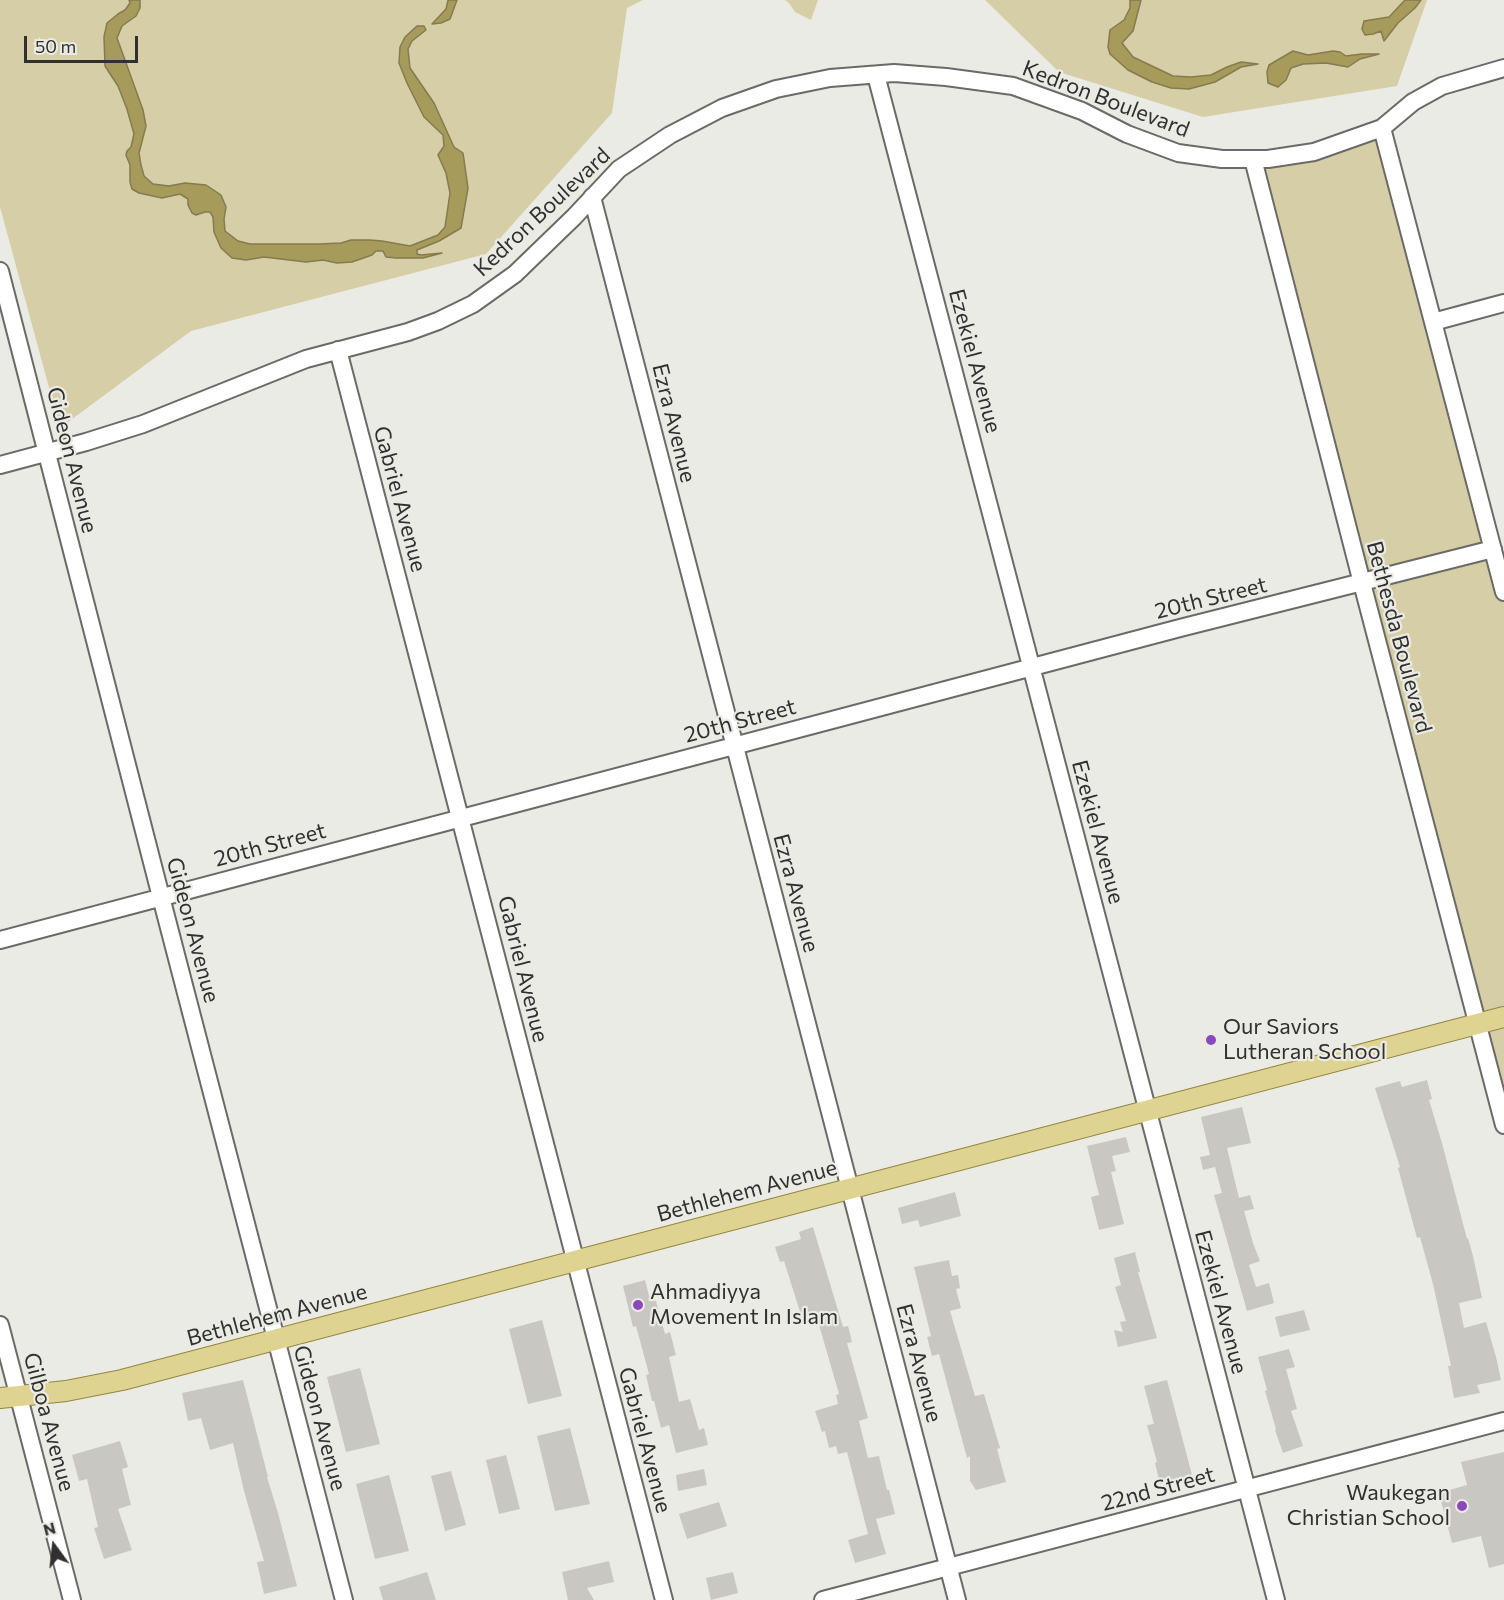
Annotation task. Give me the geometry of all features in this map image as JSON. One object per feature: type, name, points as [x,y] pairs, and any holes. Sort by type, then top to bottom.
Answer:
[{"type":"main road","name":"Bethlehem Avenue","points":[[9,1397],[66,1391],[122,1380],[1504,1017]]},
{"type":"street","points":[[1504,68],[1442,86],[1413,102],[1382,128],[1433,322],[1496,541],[1504,592]]},
{"type":"street","name":"Kedron Boulevard","points":[[0,465],[142,424],[306,359],[408,332],[438,321],[473,304],[515,274],[574,217],[619,169],[670,135],[722,108],[776,89],[830,78],[894,73],[1013,86],[1082,111],[1127,134],[1178,153],[1222,159],[1268,159],[1314,152],[1382,128]]},
{"type":"street","name":"Ezekiel Avenue","points":[[876,75],[1276,1600]]},
{"type":"street","name":"Bethesda Boulevard","points":[[1253,159],[1504,1125]]},
{"type":"street","name":"Ezra Avenue","points":[[592,197],[957,1600]]},
{"type":"street","name":"Gideon Avenue","points":[[0,271],[344,1600]]},
{"type":"street","points":[[1433,322],[1504,303]]},
{"type":"street","name":"Gabriel Avenue","points":[[338,350],[664,1600]]},
{"type":"street","name":"20th Street","points":[[0,940],[1362,583],[1496,541]]},
{"type":"street","name":"Gilboa Avenue","points":[[0,1325],[9,1397],[72,1600]]},
{"type":"street","name":"22nd Street","points":[[823,1600],[1504,1421]]},
{"type":"shaded area","points":[[0,0],[643,0],[627,8],[612,113],[486,254],[191,331],[60,428],[0,207]]},
{"type":"shaded area","points":[[129,0],[140,0],[140,8],[136,16],[122,26],[117,38],[143,110],[146,126],[139,153],[144,176],[153,184],[206,185],[221,195],[226,207],[225,231],[238,241],[250,244],[319,244],[370,240],[410,246],[438,235],[445,227],[450,193],[446,173],[438,155],[444,146],[443,135],[424,117],[399,63],[400,47],[405,37],[417,26],[424,26],[426,30],[412,41],[408,49],[410,68],[434,103],[454,147],[463,153],[468,188],[461,228],[417,250],[417,254],[421,255],[442,253],[423,258],[386,257],[383,251],[376,251],[372,255],[352,262],[337,263],[323,260],[306,262],[264,257],[246,260],[232,258],[221,248],[214,232],[213,217],[210,212],[196,215],[192,213],[188,199],[180,194],[162,198],[139,193],[132,189],[130,165],[126,155],[131,147],[134,134],[118,86],[105,66],[104,37],[107,23],[125,10],[130,3]]},
{"type":"shaded area","points":[[448,0],[457,0],[450,19],[432,24],[446,9]]},
{"type":"shaded area","points":[[785,0],[818,0],[811,20],[795,12]]},
{"type":"shaded area","points":[[985,0],[1427,0],[1397,86],[1203,117],[1059,72]]},
{"type":"shaded area","points":[[1130,0],[1141,0],[1133,31],[1122,43],[1133,57],[1173,76],[1211,75],[1241,62],[1258,64],[1241,67],[1215,82],[1189,89],[1171,88],[1152,82],[1128,70],[1110,54],[1108,47],[1110,30],[1124,20],[1130,8]]},
{"type":"shaded area","points":[[1405,0],[1421,0],[1384,41],[1381,31],[1365,35],[1362,29],[1364,21],[1389,17]]},
{"type":"shaded area","points":[[1293,51],[1308,55],[1333,51],[1346,56],[1379,54],[1360,59],[1348,67],[1326,63],[1303,64],[1291,68],[1286,80],[1278,87],[1268,83],[1269,65]]},
{"type":"shaded area","points":[[1382,128],[1504,592],[1504,1124],[1253,159]]},
{"type":"building","points":[[1427,1080],[1432,1099],[1429,1100],[1473,1256],[1482,1298],[1459,1303],[1464,1328],[1486,1322],[1501,1380],[1477,1385],[1480,1393],[1454,1398],[1448,1366],[1451,1366],[1433,1284],[1420,1237],[1417,1238],[1398,1168],[1400,1167],[1375,1088],[1400,1081],[1402,1087]]},
{"type":"building","points":[[1242,1107],[1251,1143],[1227,1148],[1239,1198],[1250,1195],[1254,1209],[1244,1211],[1260,1261],[1249,1265],[1256,1287],[1269,1283],[1274,1303],[1247,1311],[1214,1195],[1222,1193],[1215,1167],[1203,1170],[1200,1157],[1210,1155],[1201,1117]]},
{"type":"building","points":[[1126,1137],[1130,1152],[1112,1156],[1116,1171],[1111,1172],[1124,1224],[1099,1230],[1091,1197],[1099,1195],[1087,1146]]},
{"type":"building","points":[[955,1192],[961,1216],[920,1227],[918,1220],[902,1224],[898,1208]]},
{"type":"building","points":[[813,1227],[843,1327],[848,1326],[852,1342],[847,1343],[868,1418],[859,1421],[868,1458],[879,1456],[895,1514],[876,1519],[886,1554],[855,1563],[848,1540],[868,1534],[847,1452],[838,1454],[836,1446],[829,1448],[825,1431],[822,1432],[815,1411],[838,1404],[836,1395],[839,1394],[815,1311],[801,1315],[784,1261],[780,1262],[775,1247],[801,1239],[799,1232]]},
{"type":"building","points":[[1135,1252],[1140,1272],[1138,1272],[1157,1338],[1118,1347],[1114,1330],[1123,1332],[1120,1322],[1126,1321],[1115,1287],[1121,1285],[1114,1258]]},
{"type":"building","points":[[949,1260],[952,1276],[958,1275],[960,1288],[956,1289],[961,1308],[950,1311],[975,1396],[984,1394],[1000,1448],[997,1449],[1006,1482],[976,1490],[970,1481],[970,1456],[967,1458],[939,1354],[932,1356],[927,1337],[931,1336],[914,1267]]},
{"type":"building","points":[[645,1280],[650,1300],[656,1301],[665,1334],[670,1332],[676,1355],[669,1357],[679,1402],[690,1399],[699,1430],[704,1428],[708,1445],[676,1453],[669,1425],[661,1428],[646,1375],[649,1374],[636,1326],[633,1327],[623,1286]]},
{"type":"building","points":[[1304,1310],[1310,1330],[1280,1337],[1275,1317]]},
{"type":"building","points":[[542,1320],[562,1396],[528,1404],[509,1329]]},
{"type":"building","points":[[1289,1349],[1295,1367],[1286,1369],[1297,1409],[1291,1411],[1303,1446],[1283,1453],[1275,1430],[1258,1357]]},
{"type":"building","points":[[360,1368],[380,1444],[346,1452],[327,1377]]},
{"type":"building","points":[[243,1380],[297,1586],[264,1594],[257,1562],[264,1561],[233,1443],[210,1450],[201,1418],[188,1421],[182,1393]]},
{"type":"building","points":[[1167,1380],[1192,1475],[1160,1484],[1155,1463],[1157,1462],[1147,1425],[1154,1424],[1144,1386]]},
{"type":"building","points":[[570,1428],[590,1504],[555,1511],[537,1436]]},
{"type":"building","points":[[120,1441],[128,1467],[122,1469],[131,1505],[118,1509],[132,1550],[104,1559],[94,1528],[98,1527],[87,1479],[79,1481],[72,1455]]},
{"type":"building","points":[[1504,1452],[1504,1564],[1489,1568],[1481,1536],[1452,1543],[1439,1493],[1467,1485],[1461,1462]]},
{"type":"building","points":[[506,1455],[520,1509],[499,1514],[486,1460]]},
{"type":"building","points":[[704,1469],[707,1485],[678,1491],[676,1475]]},
{"type":"building","points":[[451,1471],[466,1525],[445,1531],[431,1476]]},
{"type":"building","points":[[389,1475],[409,1551],[375,1559],[356,1484]]},
{"type":"building","points":[[719,1502],[727,1526],[687,1539],[679,1514]]},
{"type":"building","points":[[609,1561],[614,1582],[587,1588],[594,1600],[568,1600],[562,1572]]},
{"type":"building","points":[[427,1572],[436,1600],[383,1600],[379,1587]]},
{"type":"building","points":[[733,1572],[738,1593],[711,1600],[706,1578]]},
{"type":"place","name":"Our Saviors Lutheran School","points":[[1211,1040]]},
{"type":"place","name":"Ahmadiyya Movement In Islam","points":[[638,1305]]},
{"type":"place","name":"Waukegan Christian School","points":[[1462,1506]]}]
